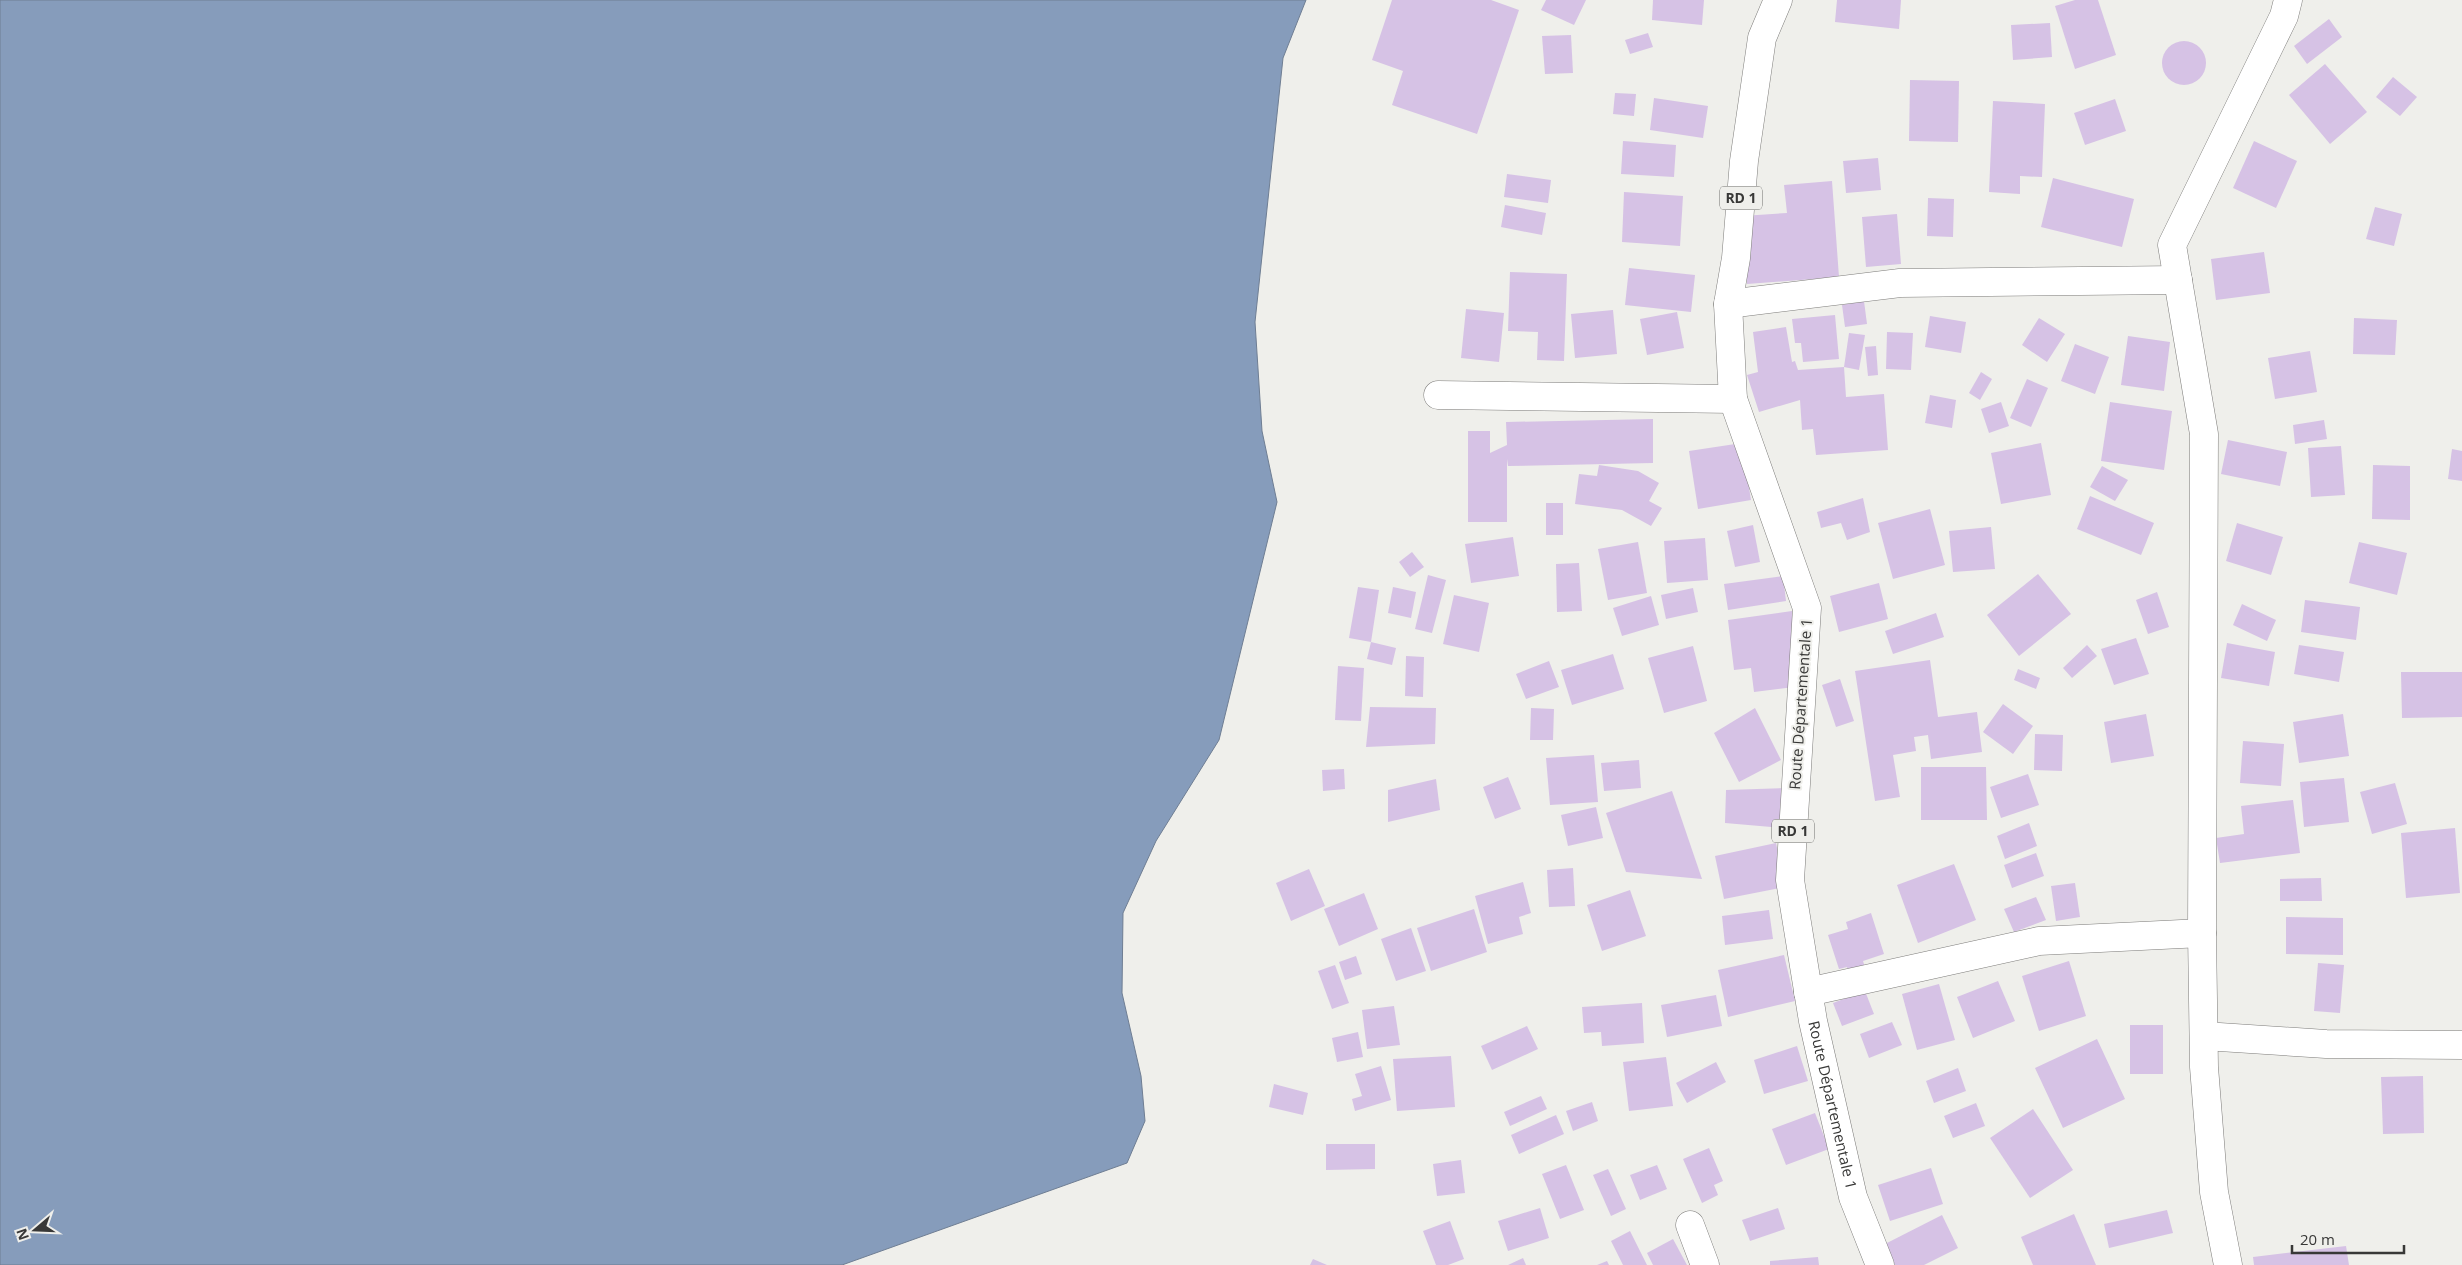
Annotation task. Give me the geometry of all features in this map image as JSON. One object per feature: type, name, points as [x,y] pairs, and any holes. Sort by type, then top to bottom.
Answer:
[{"type":"street","name":"Route Départementale 1","points":[[1778,0],[1762,38],[1744,161],[1736,258],[1728,304],[1733,399],[1807,608],[1790,880],[1813,1021],[1853,1197],[1880,1265]]},
{"type":"street","points":[[2228,1265],[2214,1192],[2204,1066],[2202,933],[2204,434],[2172,245],[2284,16],[2288,0]]},
{"type":"street","points":[[1728,304],[1900,283],[2178,280]]},
{"type":"street","points":[[1438,395],[1733,399]]},
{"type":"street","points":[[1808,992],[2040,941],[2202,933]]},
{"type":"street","points":[[2204,1036],[2326,1044],[2462,1045]]},
{"type":"street","points":[[1690,1225],[1705,1265]]},
{"type":"water","points":[[0,0],[1306,0],[1283,58],[1255,322],[1262,431],[1277,502],[1219,740],[1156,841],[1123,913],[1122,993],[1141,1076],[1145,1121],[1127,1163],[842,1265],[0,1265]]},
{"type":"building","points":[[1392,0],[1491,0],[1519,10],[1477,134],[1392,105],[1403,71],[1372,60]]},
{"type":"building","points":[[1546,0],[1586,0],[1574,25],[1541,10]]},
{"type":"building","points":[[1653,0],[1704,0],[1702,25],[1652,20]]},
{"type":"building","points":[[1837,0],[1901,0],[1899,29],[1835,22]]},
{"type":"building","points":[[2075,0],[2098,0],[2116,55],[2075,69],[2055,6]]},
{"type":"building","points":[[2329,19],[2342,37],[2307,64],[2294,46]]},
{"type":"building","points":[[2050,23],[2052,57],[2013,60],[2011,25]]},
{"type":"building","points":[[1648,33],[1653,47],[1630,54],[1625,40]]},
{"type":"building","points":[[1571,35],[1573,73],[1545,74],[1542,36]]},
{"type":"building","points":[[2188,41],[2200,47],[2205,54],[2205,72],[2200,79],[2193,84],[2180,85],[2172,82],[2165,75],[2162,59],[2165,51],[2172,44]]},
{"type":"building","points":[[2325,64],[2367,112],[2330,144],[2289,95]]},
{"type":"building","points":[[2393,77],[2417,97],[2400,116],[2376,97]]},
{"type":"building","points":[[1910,80],[1959,81],[1958,142],[1909,141]]},
{"type":"building","points":[[1615,93],[1636,94],[1634,116],[1613,114]]},
{"type":"building","points":[[1654,98],[1708,106],[1703,138],[1650,130]]},
{"type":"building","points":[[2115,99],[2126,131],[2085,145],[2074,113]]},
{"type":"building","points":[[1993,101],[2045,104],[2042,177],[2020,176],[2020,194],[1989,192]]},
{"type":"building","points":[[1623,141],[1676,145],[1674,177],[1621,174]]},
{"type":"building","points":[[2254,141],[2297,161],[2276,208],[2233,188]]},
{"type":"building","points":[[1878,158],[1881,190],[1846,193],[1843,161]]},
{"type":"building","points":[[1507,174],[1551,180],[1548,203],[1504,197]]},
{"type":"building","points":[[2053,178],[2134,199],[2122,247],[2041,227]]},
{"type":"building","points":[[1832,181],[1839,277],[1747,284],[1742,216],[1787,213],[1784,185]]},
{"type":"building","points":[[1624,192],[1683,196],[1680,246],[1622,242]]},
{"type":"building","points":[[1928,198],[1954,199],[1953,237],[1927,236]]},
{"type":"building","points":[[1505,205],[1546,213],[1542,235],[1501,227]]},
{"type":"building","points":[[2375,207],[2402,214],[2394,246],[2366,239]]},
{"type":"building","points":[[1897,214],[1901,264],[1866,267],[1862,217]]},
{"type":"building","points":[[2264,252],[2270,293],[2216,300],[2211,259]]},
{"type":"building","points":[[1629,268],[1695,275],[1691,312],[1625,305]]},
{"type":"building","points":[[1510,272],[1567,274],[1564,361],[1537,360],[1538,332],[1508,331]]},
{"type":"building","points":[[1864,301],[1867,324],[1845,327],[1842,305]]},
{"type":"building","points":[[1466,309],[1504,313],[1499,362],[1461,358]]},
{"type":"building","points":[[1613,310],[1617,354],[1575,358],[1571,314]]},
{"type":"building","points":[[1677,312],[1684,348],[1647,355],[1640,319]]},
{"type":"building","points":[[1835,315],[1839,359],[1803,362],[1801,343],[1795,343],[1792,319]]},
{"type":"building","points":[[1930,316],[1966,322],[1961,353],[1925,347]]},
{"type":"building","points":[[2039,318],[2065,334],[2047,362],[2022,345]]},
{"type":"building","points":[[2354,318],[2397,320],[2395,355],[2353,354]]},
{"type":"building","points":[[1786,327],[1792,362],[1795,361],[1798,370],[1844,367],[1846,397],[1884,394],[1888,450],[1816,455],[1813,429],[1802,430],[1800,400],[1759,412],[1747,375],[1758,372],[1753,332]]},
{"type":"building","points":[[1887,332],[1913,333],[1911,370],[1886,369]]},
{"type":"building","points":[[1849,333],[1865,335],[1859,370],[1844,367]]},
{"type":"building","points":[[2128,336],[2170,342],[2164,391],[2121,385]]},
{"type":"building","points":[[2075,344],[2109,357],[2095,394],[2061,381]]},
{"type":"building","points":[[1876,346],[1878,375],[1868,376],[1865,347]]},
{"type":"building","points":[[2310,351],[2317,392],[2275,399],[2268,358]]},
{"type":"building","points":[[1981,372],[1992,379],[1980,400],[1969,393]]},
{"type":"building","points":[[2027,379],[2048,388],[2031,427],[2010,418]]},
{"type":"building","points":[[1930,395],[1956,400],[1952,428],[1925,423]]},
{"type":"building","points":[[2001,402],[2009,426],[1989,433],[1981,409]]},
{"type":"building","points":[[2110,402],[2172,411],[2164,470],[2101,461]]},
{"type":"building","points":[[1653,419],[1653,463],[1508,466],[1507,459],[1507,522],[1468,522],[1468,431],[1490,431],[1490,453],[1507,445],[1506,422]]},
{"type":"building","points":[[2324,420],[2327,439],[2295,444],[2293,425]]},
{"type":"building","points":[[2228,440],[2287,452],[2280,486],[2221,474]]},
{"type":"building","points":[[1742,443],[1751,500],[1698,509],[1689,451]]},
{"type":"building","points":[[2041,443],[2051,495],[2001,504],[1991,453]]},
{"type":"building","points":[[2341,446],[2345,495],[2311,497],[2308,448]]},
{"type":"building","points":[[2452,449],[2462,451],[2462,481],[2448,479]]},
{"type":"building","points":[[1599,465],[1638,471],[1659,483],[1649,501],[1662,508],[1651,526],[1622,510],[1575,504],[1579,474],[1597,476]]},
{"type":"building","points":[[2373,465],[2410,466],[2410,520],[2372,519]]},
{"type":"building","points":[[2102,466],[2128,480],[2115,501],[2090,487]]},
{"type":"building","points":[[2090,496],[2154,523],[2141,555],[2077,529]]},
{"type":"building","points":[[1863,498],[1870,532],[1847,540],[1841,523],[1821,528],[1817,512]]},
{"type":"building","points":[[1546,503],[1563,503],[1563,535],[1546,535]]},
{"type":"building","points":[[1930,509],[1945,565],[1893,579],[1878,523]]},
{"type":"building","points":[[2237,523],[2283,537],[2271,575],[2226,561]]},
{"type":"building","points":[[1753,525],[1760,562],[1735,567],[1727,531]]},
{"type":"building","points":[[1991,527],[1995,569],[1953,572],[1949,531]]},
{"type":"building","points":[[1513,537],[1519,576],[1471,583],[1465,544]]},
{"type":"building","points":[[1705,538],[1708,580],[1667,583],[1664,541]]},
{"type":"building","points":[[1638,542],[1647,593],[1608,600],[1598,549]]},
{"type":"building","points":[[2359,542],[2407,553],[2397,595],[2349,583]]},
{"type":"building","points":[[1412,552],[1424,567],[1410,577],[1399,562]]},
{"type":"building","points":[[1579,563],[1582,611],[1557,612],[1556,564]]},
{"type":"building","points":[[2038,574],[2071,614],[2019,656],[1987,615]]},
{"type":"building","points":[[1428,575],[1446,580],[1432,633],[1415,629]]},
{"type":"building","points":[[1783,576],[1786,601],[1728,610],[1724,584]]},
{"type":"building","points":[[1879,583],[1888,619],[1839,632],[1830,596]]},
{"type":"building","points":[[1358,587],[1379,590],[1371,642],[1349,638]]},
{"type":"building","points":[[1393,587],[1416,592],[1411,618],[1388,613]]},
{"type":"building","points":[[1693,588],[1698,612],[1666,619],[1661,595]]},
{"type":"building","points":[[2157,592],[2169,627],[2148,634],[2136,600]]},
{"type":"building","points":[[1454,595],[1489,603],[1479,652],[1443,644]]},
{"type":"building","points":[[1651,596],[1659,625],[1622,636],[1613,608]]},
{"type":"building","points":[[2305,600],[2360,607],[2356,640],[2301,632]]},
{"type":"building","points":[[2242,604],[2276,620],[2267,641],[2233,625]]},
{"type":"building","points":[[1792,611],[1802,686],[1754,692],[1751,668],[1734,670],[1728,620]]},
{"type":"building","points":[[1936,613],[1944,637],[1893,654],[1885,631]]},
{"type":"building","points":[[2136,638],[2149,674],[2114,685],[2101,649]]},
{"type":"building","points":[[1371,642],[1396,648],[1392,665],[1367,659]]},
{"type":"building","points":[[2227,643],[2275,652],[2269,686],[2221,678]]},
{"type":"building","points":[[2087,645],[2097,656],[2072,678],[2063,668]]},
{"type":"building","points":[[2299,645],[2344,652],[2339,682],[2294,674]]},
{"type":"building","points":[[1693,646],[1707,701],[1664,713],[1648,658]]},
{"type":"building","points":[[1613,654],[1624,689],[1572,705],[1561,670]]},
{"type":"building","points":[[1406,656],[1424,657],[1423,697],[1405,696]]},
{"type":"building","points":[[1930,660],[1938,717],[1977,712],[1982,752],[1931,759],[1928,735],[1914,737],[1916,751],[1893,755],[1900,797],[1875,801],[1855,671]]},
{"type":"building","points":[[1549,661],[1559,687],[1526,699],[1516,674]]},
{"type":"building","points":[[1338,666],[1364,668],[1361,721],[1335,720]]},
{"type":"building","points":[[2018,669],[2040,678],[2036,689],[2014,680]]},
{"type":"building","points":[[2401,672],[2462,672],[2462,717],[2402,718]]},
{"type":"building","points":[[1840,679],[1854,721],[1836,727],[1822,685]]},
{"type":"building","points":[[2003,704],[2033,726],[2013,754],[1983,732]]},
{"type":"building","points":[[1370,707],[1436,708],[1435,744],[1366,747]]},
{"type":"building","points":[[1531,708],[1554,709],[1553,740],[1530,740]]},
{"type":"building","points":[[1755,708],[1781,760],[1739,782],[1714,733]]},
{"type":"building","points":[[2146,714],[2154,756],[2111,763],[2104,722]]},
{"type":"building","points":[[2343,714],[2349,756],[2299,763],[2293,722]]},
{"type":"building","points":[[2035,734],[2063,735],[2062,771],[2034,770]]},
{"type":"building","points":[[2243,741],[2284,744],[2281,786],[2240,783]]},
{"type":"building","points":[[1594,755],[1598,802],[1550,805],[1546,758]]},
{"type":"building","points":[[1639,760],[1641,788],[1604,791],[1601,763]]},
{"type":"building","points":[[1921,767],[1986,767],[1987,820],[1921,820]]},
{"type":"building","points":[[1344,769],[1345,789],[1323,791],[1322,770]]},
{"type":"building","points":[[2028,774],[2039,805],[2001,818],[1990,787]]},
{"type":"building","points":[[1508,777],[1521,809],[1495,819],[1483,787]]},
{"type":"building","points":[[2344,778],[2349,822],[2304,827],[2300,782]]},
{"type":"building","points":[[1436,779],[1440,810],[1388,822],[1388,790]]},
{"type":"building","points":[[2395,783],[2407,824],[2372,834],[2360,792]]},
{"type":"building","points":[[1787,788],[1784,828],[1725,823],[1726,790]]},
{"type":"building","points":[[1672,791],[1702,879],[1626,872],[1606,813]]},
{"type":"building","points":[[2293,800],[2300,853],[2220,863],[2216,838],[2244,834],[2241,806]]},
{"type":"building","points":[[1596,807],[1603,838],[1568,846],[1561,815]]},
{"type":"building","points":[[2029,823],[2037,846],[2005,859],[1997,836]]},
{"type":"building","points":[[2455,828],[2460,893],[2406,898],[2401,833]]},
{"type":"building","points":[[1776,843],[1785,887],[1724,899],[1715,856]]},
{"type":"building","points":[[2036,853],[2044,876],[2012,888],[2004,865]]},
{"type":"building","points":[[1954,864],[1976,920],[1918,943],[1897,885]]},
{"type":"building","points":[[1573,868],[1575,906],[1549,907],[1547,870]]},
{"type":"building","points":[[1309,869],[1325,906],[1291,921],[1276,883]]},
{"type":"building","points":[[2321,878],[2322,901],[2280,901],[2280,879]]},
{"type":"building","points":[[1523,882],[1531,913],[1519,917],[1523,934],[1488,944],[1475,896]]},
{"type":"building","points":[[2075,883],[2080,917],[2056,921],[2051,886]]},
{"type":"building","points":[[1630,890],[1646,936],[1602,951],[1587,905]]},
{"type":"building","points":[[1364,893],[1378,929],[1339,946],[1324,909]]},
{"type":"building","points":[[2036,897],[2046,920],[2014,932],[2004,909]]},
{"type":"building","points":[[1474,909],[1487,952],[1431,971],[1417,928]]},
{"type":"building","points":[[1769,910],[1773,939],[1725,945],[1722,916]]},
{"type":"building","points":[[1871,913],[1884,954],[1863,961],[1866,971],[1850,977],[1847,967],[1839,969],[1828,935],[1848,929],[1846,922]]},
{"type":"building","points":[[2286,917],[2343,918],[2343,955],[2286,954]]},
{"type":"building","points":[[1411,928],[1426,971],[1396,981],[1381,939]]},
{"type":"building","points":[[1784,955],[1795,1001],[1728,1017],[1718,970]]},
{"type":"building","points":[[1356,956],[1362,974],[1345,980],[1339,962]]},
{"type":"building","points":[[2069,961],[2086,1016],[2039,1031],[2022,976]]},
{"type":"building","points":[[2318,963],[2344,965],[2340,1013],[2314,1011]]},
{"type":"building","points":[[1335,965],[1349,1003],[1332,1009],[1318,971]]},
{"type":"building","points":[[1998,981],[2015,1021],[1973,1038],[1957,997]]},
{"type":"building","points":[[1939,984],[1955,1040],[1917,1050],[1902,994]]},
{"type":"building","points":[[1865,991],[1874,1014],[1842,1026],[1833,1003]]},
{"type":"building","points":[[1716,995],[1722,1026],[1667,1037],[1661,1005]]},
{"type":"building","points":[[1642,1003],[1644,1043],[1602,1046],[1601,1032],[1584,1033],[1582,1007]]},
{"type":"building","points":[[1394,1006],[1400,1045],[1367,1049],[1362,1010]]},
{"type":"building","points":[[1892,1022],[1902,1045],[1869,1058],[1860,1034]]},
{"type":"building","points":[[2130,1025],[2163,1025],[2163,1074],[2130,1074]]},
{"type":"building","points":[[1527,1026],[1538,1049],[1492,1070],[1481,1046]]},
{"type":"building","points":[[1358,1032],[1363,1057],[1337,1062],[1332,1038]]},
{"type":"building","points":[[2097,1039],[2125,1099],[2063,1128],[2035,1068]]},
{"type":"building","points":[[1797,1046],[1808,1081],[1764,1094],[1754,1060]]},
{"type":"building","points":[[1451,1056],[1455,1107],[1397,1111],[1393,1059]]},
{"type":"building","points":[[1666,1057],[1673,1106],[1629,1111],[1623,1062]]},
{"type":"building","points":[[1716,1062],[1726,1082],[1687,1103],[1676,1083]]},
{"type":"building","points":[[1381,1066],[1391,1100],[1355,1111],[1352,1099],[1362,1096],[1355,1074]]},
{"type":"building","points":[[1958,1068],[1966,1091],[1934,1103],[1926,1081]]},
{"type":"building","points":[[2423,1076],[2424,1133],[2383,1134],[2381,1077]]},
{"type":"building","points":[[1274,1084],[1308,1093],[1303,1115],[1269,1107]]},
{"type":"building","points":[[1541,1096],[1547,1109],[1510,1126],[1504,1112]]},
{"type":"building","points":[[1592,1102],[1598,1121],[1573,1131],[1566,1111]]},
{"type":"building","points":[[1976,1103],[1985,1126],[1953,1138],[1944,1116]]},
{"type":"building","points":[[2033,1109],[2073,1170],[2030,1198],[1990,1138]]},
{"type":"building","points":[[1815,1113],[1829,1149],[1786,1165],[1772,1129]]},
{"type":"building","points":[[1556,1115],[1564,1134],[1519,1154],[1511,1135]]},
{"type":"building","points":[[1326,1144],[1375,1144],[1375,1169],[1326,1170]]},
{"type":"building","points":[[1709,1148],[1723,1181],[1714,1185],[1718,1195],[1702,1203],[1683,1159]]},
{"type":"building","points":[[1461,1160],[1465,1193],[1437,1196],[1433,1164]]},
{"type":"building","points":[[1566,1165],[1584,1210],[1560,1219],[1542,1174]]},
{"type":"building","points":[[1657,1165],[1667,1189],[1640,1200],[1630,1175]]},
{"type":"building","points":[[1931,1168],[1943,1204],[1890,1221],[1878,1185]]},
{"type":"building","points":[[1608,1169],[1626,1209],[1611,1216],[1593,1175]]},
{"type":"building","points":[[1540,1208],[1549,1238],[1508,1251],[1498,1221]]},
{"type":"building","points":[[1778,1208],[1785,1229],[1750,1241],[1742,1220]]},
{"type":"building","points":[[2167,1210],[2173,1233],[2109,1248],[2104,1224]]},
{"type":"building","points":[[2074,1214],[2096,1265],[2033,1265],[2021,1237]]},
{"type":"building","points":[[1942,1215],[1958,1248],[1924,1265],[1895,1265],[1885,1244]]},
{"type":"building","points":[[1450,1221],[1464,1259],[1448,1265],[1436,1265],[1423,1231]]},
{"type":"building","points":[[1630,1231],[1647,1265],[1623,1265],[1611,1241]]},
{"type":"building","points":[[1673,1239],[1687,1265],[1653,1265],[1647,1253]]},
{"type":"building","points":[[2346,1246],[2349,1265],[2254,1265],[2253,1257]]},
{"type":"building","points":[[1818,1257],[1819,1265],[1770,1265],[1770,1261]]},
{"type":"building","points":[[1523,1258],[1526,1265],[1508,1265]]},
{"type":"building","points":[[1313,1259],[1327,1265],[1310,1265]]},
{"type":"building","points":[[1607,1261],[1609,1265],[1597,1265]]}]
